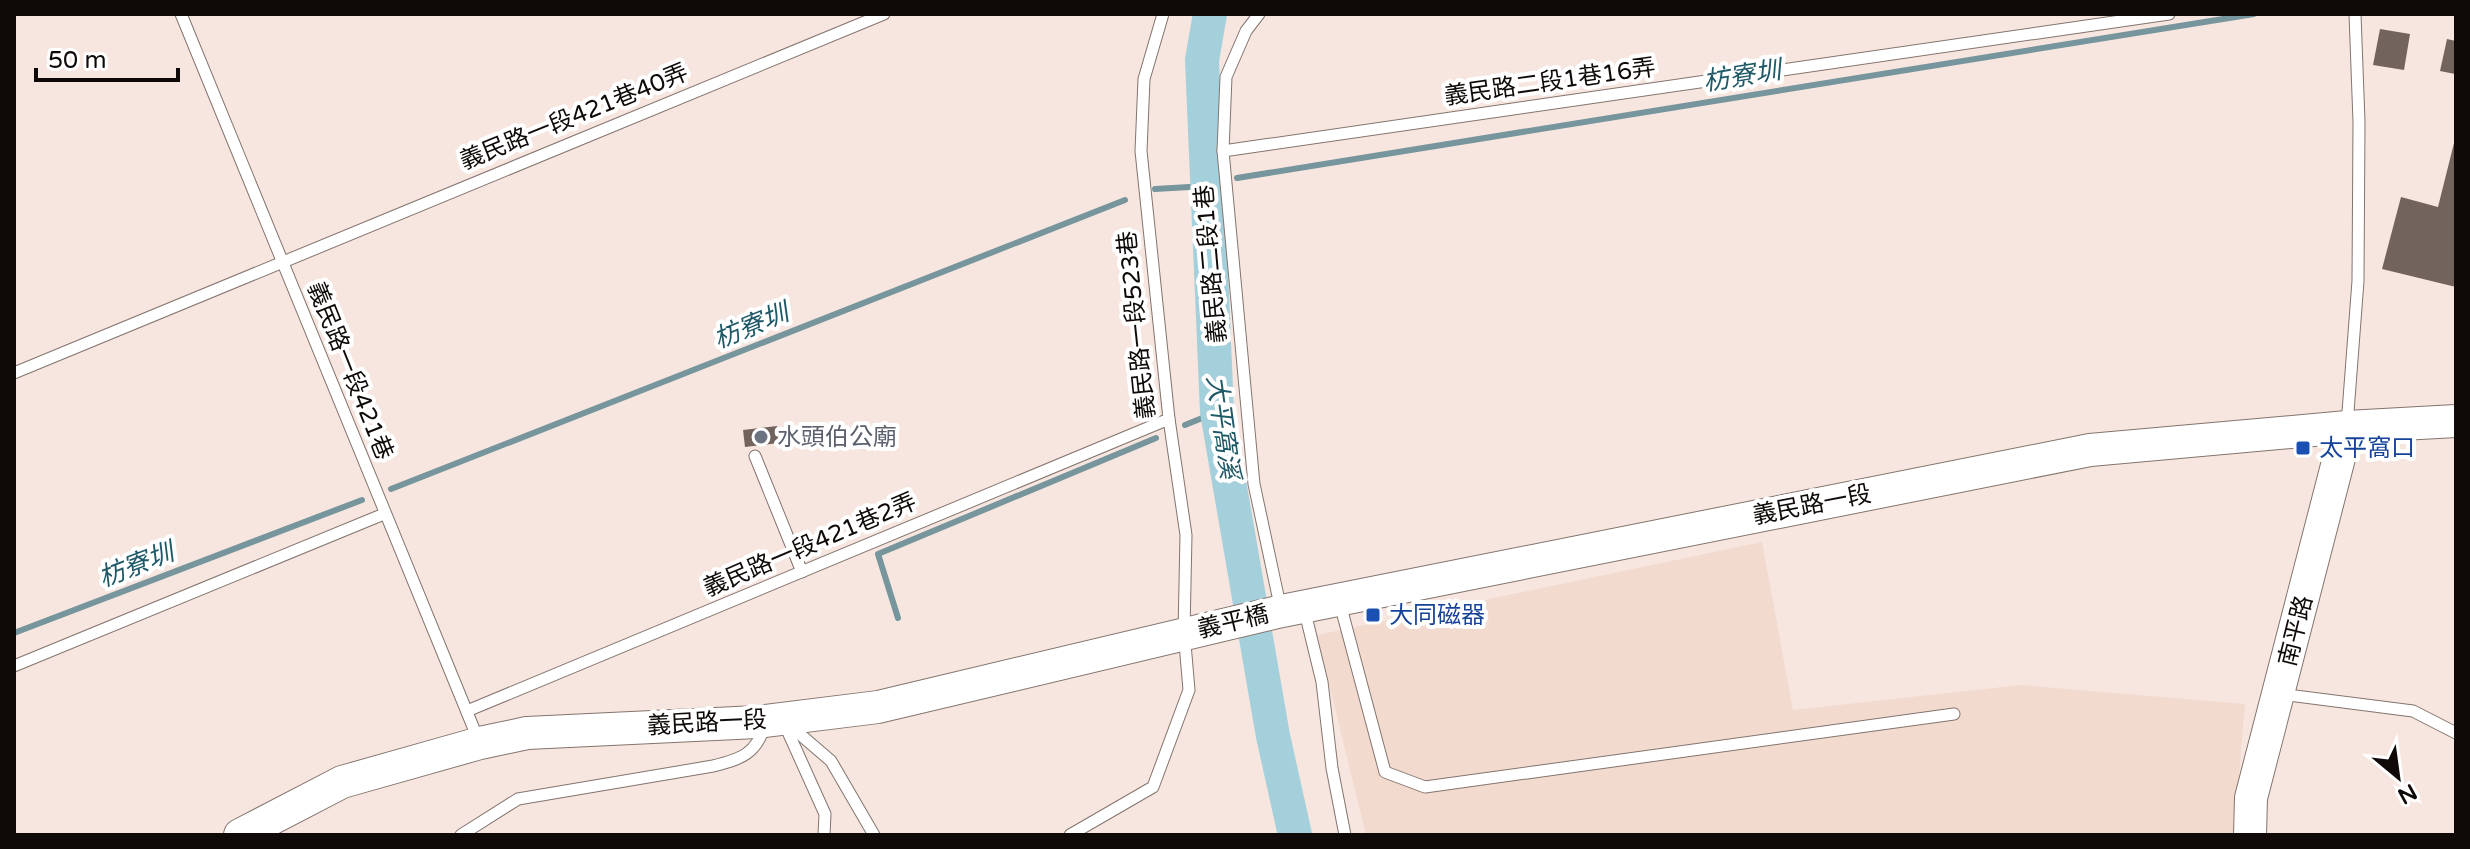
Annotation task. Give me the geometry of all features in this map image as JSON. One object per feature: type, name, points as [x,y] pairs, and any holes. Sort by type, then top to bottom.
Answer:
[{"type":"street","name":"義民路一段","points":[[1293,609],[2090,450],[2347,427],[2456,421]]},
{"type":"street","name":"南平路","points":[[2250,835],[2251,798],[2347,427]]},
{"type":"street","name":"義平橋","points":[[1184,632],[1293,609]]},
{"type":"street","name":"義民路一段","points":[[240,835],[342,782],[480,743],[527,733],[774,720],[878,707],[1184,632]]},
{"type":"lane","name":"義民路一段421巷","points":[[181,14],[480,743]]},
{"type":"lane","name":"義民路一段421巷40弄","points":[[14,373],[884,14]]},
{"type":"lane","name":"義民路一段523巷","points":[[1070,835],[1153,787],[1189,690],[1184,632],[1186,535],[1169,419],[1141,151],[1144,79],[1163,14]]},
{"type":"lane","name":"義民路二段1巷","points":[[1259,14],[1246,31],[1226,77],[1223,151],[1254,484],[1293,609],[1322,682],[1332,768],[1345,835]]},
{"type":"lane","name":"義民路二段1巷16弄","points":[[1223,151],[2169,14]]},
{"type":"lane","points":[[2347,427],[2358,281],[2359,122],[2355,14]]},
{"type":"lane","name":"義民路一段421巷2弄","points":[[467,711],[1169,419]]},
{"type":"lane","points":[[755,456],[802,572]]},
{"type":"lane","points":[[14,666],[384,514]]},
{"type":"lane","points":[[1339,600],[1385,772],[1425,787],[1954,714]]},
{"type":"lane","points":[[2280,694],[2413,711],[2456,733]]},
{"type":"lane","points":[[461,835],[518,799],[713,766],[743,758],[774,720]]},
{"type":"lane","points":[[774,720],[825,814],[824,835]]},
{"type":"lane","points":[[774,720],[831,761],[874,835]]},
{"type":"shaded area","points":[[1762,542],[1793,710],[2021,685],[2245,704],[2234,835],[1366,835],[1317,635]]},
{"type":"building","points":[[2380,29],[2410,34],[2404,70],[2373,65]]},
{"type":"building","points":[[2447,39],[2456,41],[2455,74],[2440,71]]},
{"type":"building","points":[[2455,139],[2456,287],[2382,269],[2401,197],[2438,207]]},
{"type":"building","name":"水頭伯公廟","points":[[777,426],[779,443],[745,447],[743,430]]},
{"type":"waterway","name":"大平窩溪","points":[[1210,14],[1202,60],[1217,412],[1273,736],[1295,835]]},
{"type":"waterway","name":"枋寮圳","points":[[1237,178],[2254,14]]},
{"type":"waterway","points":[[1155,189],[1207,186]]},
{"type":"waterway","name":"枋寮圳","points":[[391,489],[1125,200]]},
{"type":"waterway","points":[[1185,425],[1217,412]]},
{"type":"waterway","points":[[898,618],[878,554],[1156,438]]},
{"type":"waterway","name":"枋寮圳","points":[[14,633],[362,500]]},
{"type":"place","name":"水頭伯公廟","points":[[761,437]]},
{"type":"place","name":"太平窩口","points":[[2303,448]]},
{"type":"place","name":"大同磁器","points":[[1373,615]]}]
